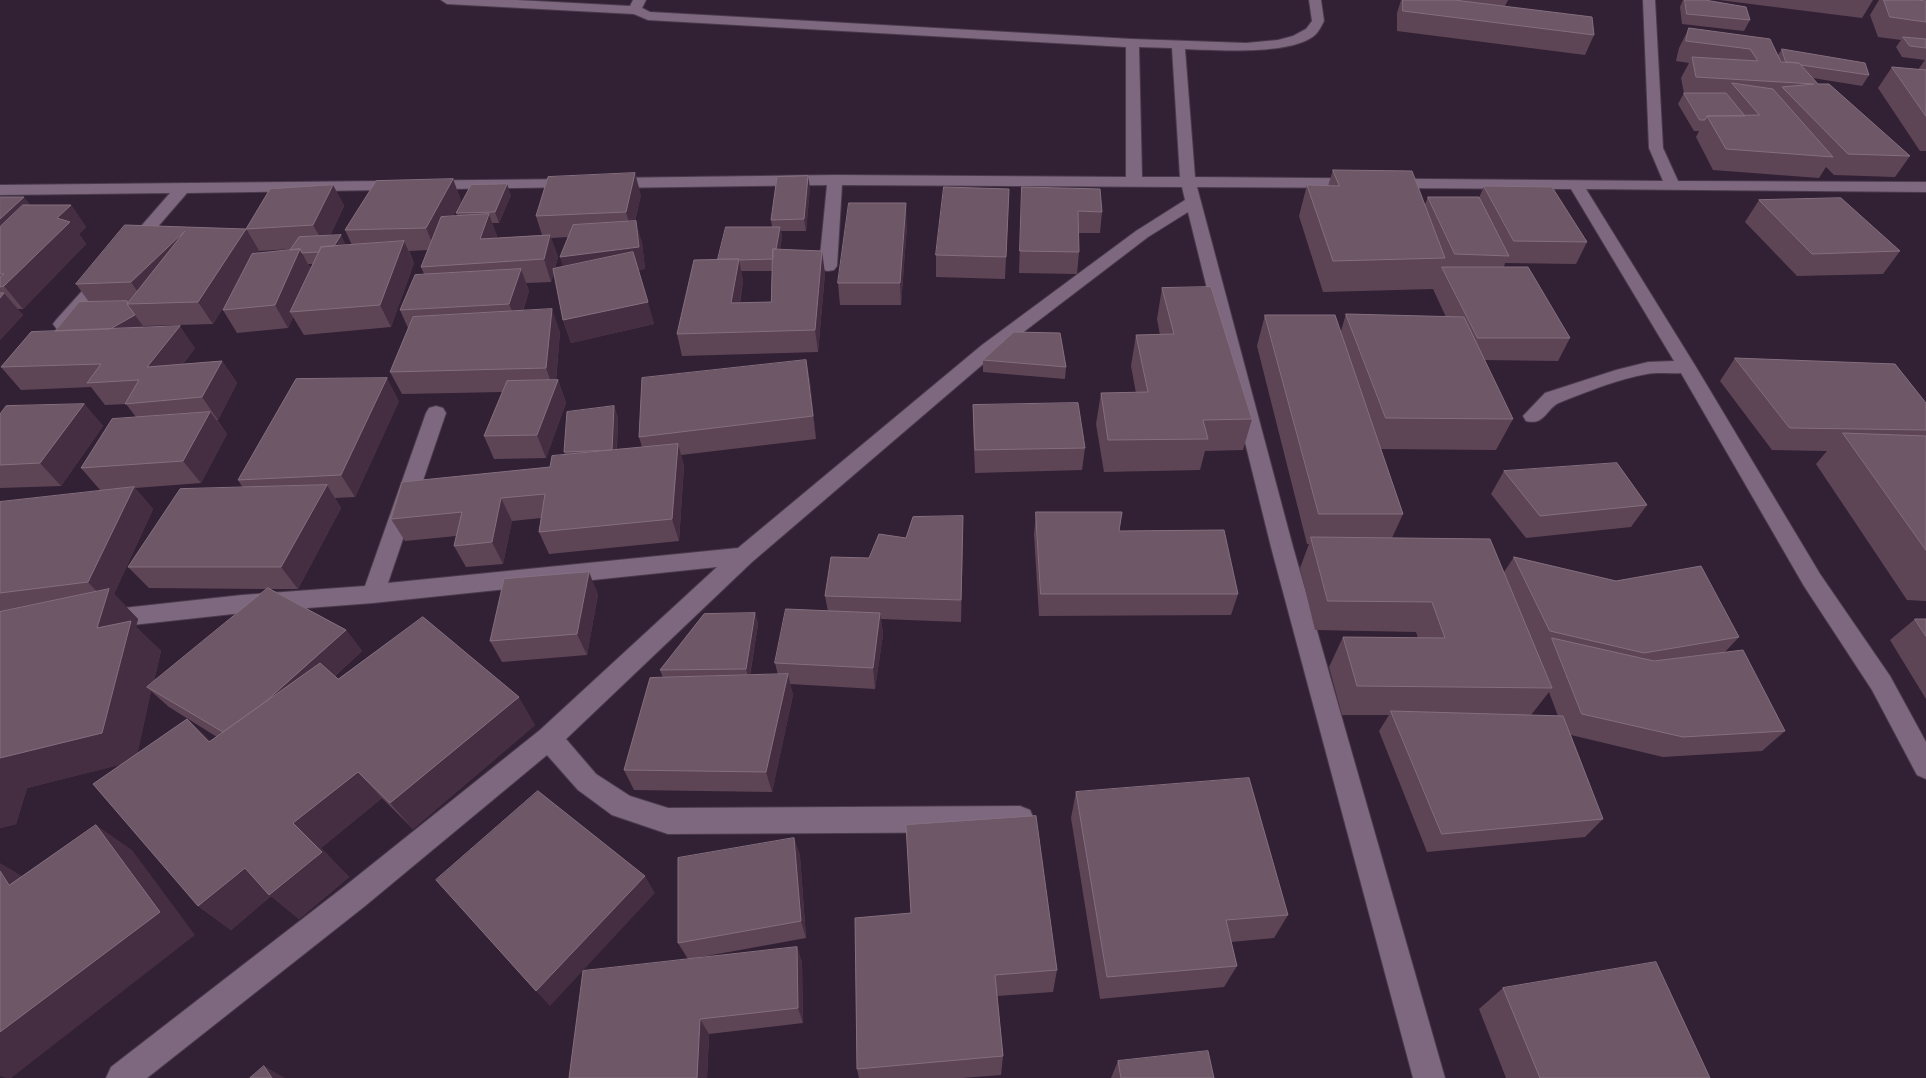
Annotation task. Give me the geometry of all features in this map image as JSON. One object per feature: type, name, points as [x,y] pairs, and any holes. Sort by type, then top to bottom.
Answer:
[{"type":"street","points":[[447,0],[638,5],[648,16],[1132,44],[1246,47],[1278,44],[1298,39],[1311,32],[1318,21],[1315,0]]},
{"type":"street","points":[[1649,0],[1656,148],[1672,184]]},
{"type":"street","points":[[1132,44],[1134,181]]},
{"type":"street","points":[[1178,45],[1191,191],[1282,547],[1429,1078]]},
{"type":"street","points":[[0,190],[835,180],[1134,181],[1191,191],[1672,184],[1926,187]]},
{"type":"street","points":[[828,266],[835,180]]},
{"type":"street","points":[[1576,185],[1687,368],[1812,580],[1881,683],[1926,767]]},
{"type":"street","points":[[53,335],[182,189]]},
{"type":"street","points":[[122,1078],[355,896],[549,738],[744,556],[989,349],[1142,234],[1191,191]]},
{"type":"street","points":[[1533,416],[1552,398],[1616,376],[1648,368],[1687,368]]},
{"type":"street","points":[[374,594],[436,412]]},
{"type":"street","points":[[86,621],[242,604],[374,594],[744,556]]},
{"type":"street","points":[[549,738],[586,782],[622,806],[668,821],[1036,819]]},
{"type":"building","points":[[1403,0],[1454,0],[1592,17],[1594,35],[1403,11]]},
{"type":"building","points":[[1685,0],[1705,0],[1746,7],[1750,20],[1687,14]]},
{"type":"building","points":[[1884,0],[1926,1],[1926,22],[1890,17]]},
{"type":"building","points":[[1689,28],[1770,39],[1781,62],[1799,63],[1818,84],[1829,84],[1910,156],[1848,154],[1782,87],[1814,84],[1696,77],[1692,57],[1758,61],[1750,49],[1686,41]]},
{"type":"building","points":[[1903,37],[1926,39],[1926,48],[1910,46]]},
{"type":"building","points":[[1782,49],[1865,63],[1869,75],[1786,62]]},
{"type":"building","points":[[1892,67],[1926,70],[1926,116]]},
{"type":"building","points":[[1732,83],[1773,89],[1833,157],[1726,149],[1707,116],[1759,115]]},
{"type":"building","points":[[1684,93],[1726,93],[1745,116],[1707,116],[1705,120],[1700,120]]},
{"type":"building","points":[[1333,170],[1412,171],[1445,258],[1333,261],[1307,185],[1339,186]]},
{"type":"building","points":[[635,173],[626,212],[536,216],[548,177]]},
{"type":"building","points":[[808,176],[804,219],[771,220],[777,177]]},
{"type":"building","points":[[453,179],[426,228],[345,230],[376,181]]},
{"type":"building","points":[[507,184],[495,212],[456,213],[471,185]]},
{"type":"building","points":[[333,185],[313,225],[246,229],[270,189]]},
{"type":"building","points":[[1484,186],[1552,187],[1587,242],[1514,241]]},
{"type":"building","points":[[944,187],[1009,189],[1006,257],[936,255]]},
{"type":"building","points":[[1022,187],[1100,189],[1102,212],[1078,211],[1079,252],[1020,251]]},
{"type":"building","points":[[0,197],[24,197],[0,219]]},
{"type":"building","points":[[1428,197],[1479,197],[1509,256],[1455,254]]},
{"type":"building","points":[[1841,198],[1900,251],[1812,254],[1759,200]]},
{"type":"building","points":[[849,203],[906,203],[900,283],[838,283]]},
{"type":"building","points":[[23,205],[71,205],[57,218],[70,222],[4,286],[0,287],[0,277],[4,274],[0,274],[0,227]]},
{"type":"building","points":[[489,214],[480,239],[550,235],[544,259],[421,267],[441,217]]},
{"type":"building","points":[[636,221],[639,247],[560,257],[573,225]]},
{"type":"building","points":[[125,225],[246,229],[198,302],[127,304],[185,231],[131,282],[76,284]]},
{"type":"building","points":[[726,227],[780,227],[776,249],[773,249],[773,259],[718,259]]},
{"type":"building","points":[[341,235],[334,246],[321,247],[319,252],[302,253],[300,249],[290,250],[299,237]]},
{"type":"building","points":[[404,241],[380,305],[290,312],[321,247]]},
{"type":"building","points":[[300,249],[275,305],[223,310],[252,254]]},
{"type":"building","points":[[773,249],[822,251],[815,330],[677,334],[694,260],[739,259],[731,303],[771,302]]},
{"type":"building","points":[[633,252],[648,302],[563,320],[553,269]]},
{"type":"building","points":[[1442,267],[1528,267],[1570,338],[1478,338]]},
{"type":"building","points":[[521,269],[509,304],[400,310],[415,275]]},
{"type":"building","points":[[1211,287],[1252,419],[1203,420],[1208,439],[1108,440],[1101,393],[1148,392],[1136,335],[1174,334],[1162,288]]},
{"type":"building","points":[[127,301],[127,304],[135,315],[110,329],[55,331],[79,302]]},
{"type":"building","points":[[552,309],[546,368],[390,372],[413,317]]},
{"type":"building","points":[[1346,314],[1464,317],[1513,419],[1386,418]]},
{"type":"building","points":[[1265,315],[1335,315],[1403,514],[1319,514]]},
{"type":"building","points":[[180,326],[147,367],[222,361],[202,397],[125,404],[139,380],[87,383],[101,364],[1,367],[31,332]]},
{"type":"building","points":[[1014,332],[1060,333],[1066,367],[983,360]]},
{"type":"building","points":[[1735,358],[1895,364],[1926,403],[1926,430],[1790,428]]},
{"type":"building","points":[[806,360],[813,416],[639,437],[642,378]]},
{"type":"building","points":[[387,378],[341,475],[238,480],[296,379]]},
{"type":"building","points":[[558,380],[537,435],[484,436],[507,381]]},
{"type":"building","points":[[1078,403],[1085,448],[975,450],[973,405]]},
{"type":"building","points":[[84,404],[40,463],[0,465],[0,414],[6,406]]},
{"type":"building","points":[[614,406],[612,450],[564,452],[567,412]]},
{"type":"building","points":[[210,412],[183,461],[81,468],[112,419]]},
{"type":"building","points":[[1843,433],[1926,436],[1926,550]]},
{"type":"building","points":[[678,444],[672,519],[539,532],[545,494],[501,498],[492,542],[454,546],[462,512],[391,519],[402,482],[550,467],[552,456]]},
{"type":"building","points":[[1617,463],[1647,505],[1540,516],[1504,471]]},
{"type":"building","points":[[327,485],[281,567],[128,567],[180,489]]},
{"type":"building","points":[[134,487],[88,582],[0,593],[0,502]]},
{"type":"building","points":[[1036,512],[1122,512],[1119,531],[1224,530],[1238,594],[1041,594]]},
{"type":"building","points":[[963,516],[961,600],[825,596],[831,557],[869,558],[879,534],[906,538],[913,517]]},
{"type":"building","points":[[1311,537],[1490,539],[1552,688],[1357,686],[1343,637],[1445,638],[1432,602],[1328,601]]},
{"type":"building","points":[[1514,557],[1616,581],[1701,566],[1739,637],[1644,653],[1550,631]]},
{"type":"building","points":[[589,572],[577,634],[490,641],[504,579]]},
{"type":"building","points":[[268,588],[346,630],[265,702],[223,732],[147,687]]},
{"type":"building","points":[[109,589],[97,628],[131,621],[102,733],[0,758],[0,612]]},
{"type":"building","points":[[786,609],[880,613],[873,668],[775,663]]},
{"type":"building","points":[[755,613],[746,669],[660,670],[704,614]]},
{"type":"building","points":[[423,617],[519,697],[390,803],[358,772],[293,823],[322,852],[269,895],[245,868],[198,906],[93,784],[187,719],[209,742],[320,663],[338,679]]},
{"type":"building","points":[[1915,619],[1926,619],[1926,636]]},
{"type":"building","points":[[1552,638],[1654,661],[1743,650],[1785,731],[1683,737],[1582,714]]},
{"type":"building","points":[[788,674],[766,772],[624,770],[650,678]]},
{"type":"building","points":[[1391,711],[1563,716],[1603,819],[1442,834]]},
{"type":"building","points":[[1249,778],[1288,915],[1226,920],[1237,966],[1107,977],[1076,792]]},
{"type":"building","points":[[538,791],[645,876],[536,991],[436,880]]},
{"type":"building","points":[[1036,816],[1057,970],[995,975],[1003,1056],[857,1069],[855,918],[911,913],[906,825]]},
{"type":"building","points":[[96,825],[160,912],[0,1032],[0,871],[9,885]]},
{"type":"building","points":[[794,838],[801,921],[678,943],[678,858]]},
{"type":"building","points":[[797,947],[798,1008],[700,1019],[697,1078],[569,1078],[583,971]]},
{"type":"building","points":[[1656,962],[1710,1078],[1540,1078],[1503,988]]},
{"type":"building","points":[[1208,1051],[1214,1078],[1121,1078],[1118,1061]]},
{"type":"building","points":[[264,1066],[272,1078],[250,1078]]}]
